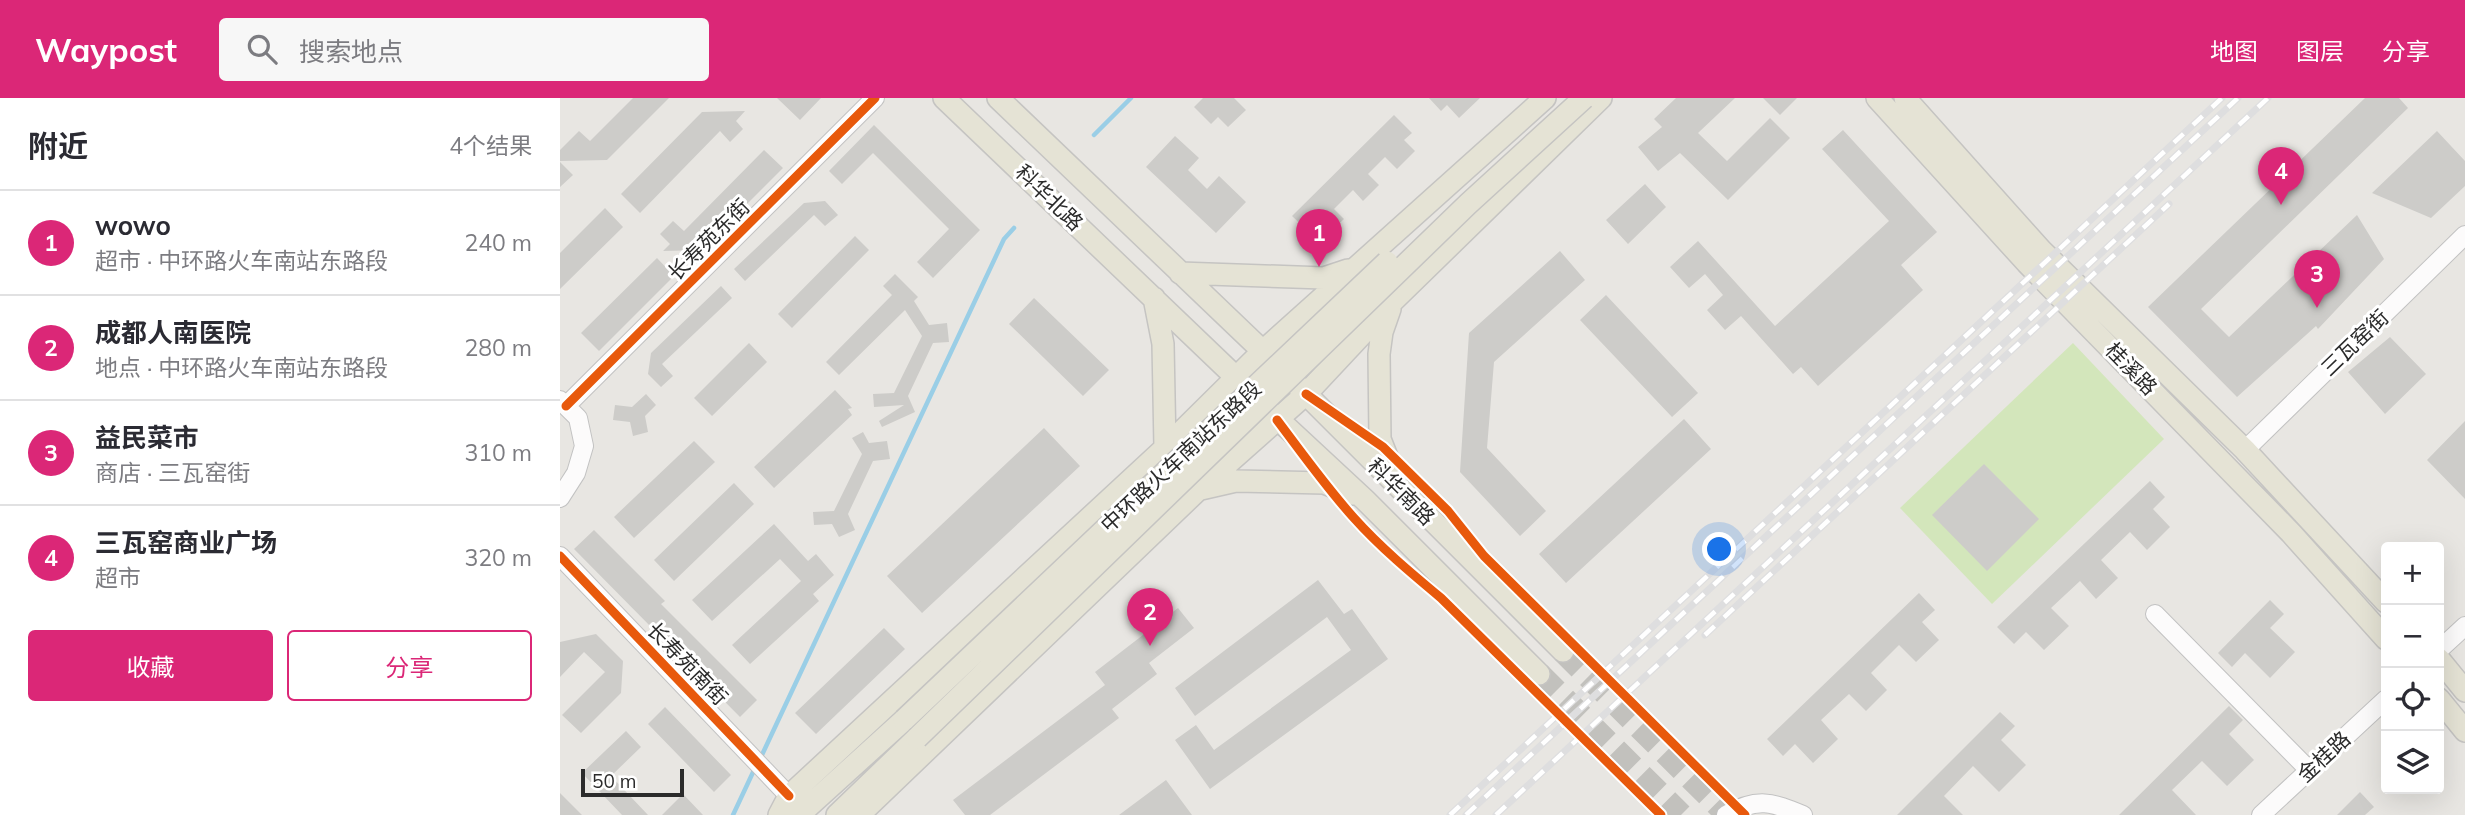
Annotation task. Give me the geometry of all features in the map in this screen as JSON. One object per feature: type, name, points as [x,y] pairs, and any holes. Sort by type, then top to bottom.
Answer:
[{"type":"main road","name":"科华北路","points":[[944,98],[1154,298]]},
{"type":"main road","name":"科华北路","points":[[998,98],[1180,274]]},
{"type":"main road","points":[[784,806],[1165,448],[1264,351],[1545,98]]},
{"type":"main road","name":"中环路火车南站东路段","points":[[799,815],[904,720],[1563,98]]},
{"type":"main road","name":"中环路火车南站东路段","points":[[837,815],[1468,204],[1584,98]]},
{"type":"main road","points":[[859,815],[1199,489],[1306,394],[1393,301],[1601,98]]},
{"type":"main road","name":"桂溪路","points":[[1877,98],[2027,263],[2291,533],[2381,633]]},
{"type":"main road","name":"桂溪路","points":[[1905,98],[2041,250],[2245,450],[2381,597]]},
{"type":"main road","points":[[1180,274],[1324,278],[1358,266]]},
{"type":"main road","name":"科华南路","points":[[1180,274],[1264,351],[1400,491],[1563,651]]},
{"type":"main road","name":"科华南路","points":[[1154,298],[1278,420],[1365,500],[1539,674]]},
{"type":"main road","points":[[1154,298],[1164,344],[1165,448]]},
{"type":"main road","points":[[1393,301],[1382,332],[1379,354],[1380,439],[1400,491]]},
{"type":"main road","points":[[1199,489],[1236,481],[1324,483],[1365,500]]},
{"type":"main road","points":[[2444,665],[2465,691]]},
{"type":"main road","points":[[2444,705],[2465,731]]},
{"type":"street","name":"长寿苑东街","points":[[568,408],[875,98]]},
{"type":"street","name":"三瓦窑街","points":[[2245,450],[2465,235]]},
{"type":"street","points":[[560,498],[576,473],[584,446],[568,408]]},
{"type":"street","name":"长寿苑南街","points":[[560,556],[764,771],[784,806]]},
{"type":"street","points":[[2155,614],[2309,770]]},
{"type":"street","points":[[2444,645],[2465,626]]},
{"type":"street","name":"金桂路","points":[[2261,815],[2381,704]]},
{"type":"street","points":[[1726,815],[1751,802],[1780,805],[1804,815]]},
{"type":"green space","points":[[2073,343],[2164,439],[1992,604],[1900,508]]},
{"type":"building","points":[[633,98],[669,98],[607,160],[560,161],[560,150],[579,131],[590,141]]},
{"type":"building","points":[[777,98],[821,98],[800,120]]},
{"type":"building","points":[[1203,98],[1234,98],[1246,110],[1228,127],[1218,117],[1211,124],[1194,107]]},
{"type":"building","points":[[1429,98],[1480,98],[1459,118],[1447,105],[1441,111]]},
{"type":"building","points":[[1676,98],[1735,98],[1698,133],[1727,161],[1770,118],[1790,138],[1728,200],[1680,153],[1658,171],[1638,147],[1662,127],[1654,119]]},
{"type":"building","points":[[1763,98],[1797,98],[1780,115]]},
{"type":"building","points":[[2365,98],[2399,98],[2408,108],[2201,309],[2229,337],[2357,215],[2384,259],[2318,329],[2316,326],[2237,397],[2148,307]]},
{"type":"building","points":[[745,111],[736,121],[743,129],[730,142],[720,131],[640,213],[621,194],[702,112]]},
{"type":"building","points":[[1394,115],[1412,133],[1404,140],[1415,151],[1397,169],[1385,157],[1368,174],[1379,185],[1363,201],[1353,190],[1334,209],[1344,219],[1326,236],[1316,225],[1309,232],[1292,216]]},
{"type":"building","points":[[874,125],[980,230],[933,278],[917,262],[949,229],[873,153],[842,184],[829,171]]},
{"type":"building","points":[[1843,130],[1937,232],[1901,265],[1923,290],[1818,386],[1801,367],[1793,374],[1741,316],[1725,330],[1707,310],[1723,295],[1705,274],[1689,288],[1670,267],[1698,241],[1775,326],[1889,221],[1822,149]]},
{"type":"building","points":[[2437,131],[2465,161],[2465,186],[2431,218],[2372,193]]},
{"type":"building","points":[[1175,136],[1199,158],[1188,170],[1207,189],[1219,176],[1246,202],[1216,233],[1146,167]]},
{"type":"building","points":[[764,150],[783,168],[701,250],[663,251],[670,244],[660,234],[673,221],[684,231]]},
{"type":"building","points":[[560,162],[573,175],[560,187]]},
{"type":"building","points":[[1645,184],[1666,207],[1628,244],[1606,220]]},
{"type":"building","points":[[825,201],[838,215],[825,226],[814,215],[745,281],[734,269],[804,203]]},
{"type":"building","points":[[605,208],[623,227],[560,289],[560,253]]},
{"type":"building","points":[[855,236],[869,250],[792,328],[778,314]]},
{"type":"building","points":[[1560,251],[1585,280],[1494,362],[1487,448],[1546,511],[1520,536],[1460,472],[1469,333]]},
{"type":"building","points":[[657,258],[674,276],[599,351],[581,333]]},
{"type":"building","points":[[895,274],[918,297],[914,301],[929,325],[947,323],[949,342],[933,343],[908,396],[915,412],[882,427],[879,421],[904,405],[874,407],[873,394],[894,393],[922,336],[905,310],[839,375],[826,362],[892,295],[883,286]]},
{"type":"building","points":[[721,286],[732,298],[662,364],[673,376],[661,387],[648,374],[651,353]]},
{"type":"building","points":[[1606,295],[1698,393],[1672,417],[1580,320]]},
{"type":"building","points":[[1034,298],[1109,370],[1083,396],[1009,324]]},
{"type":"building","points":[[2390,337],[2426,374],[2385,414],[2348,372]]},
{"type":"building","points":[[749,343],[767,362],[712,416],[694,398]]},
{"type":"building","points":[[835,390],[852,408],[848,409],[852,415],[774,488],[754,467]]},
{"type":"building","points":[[646,394],[656,405],[645,416],[648,432],[633,436],[630,422],[613,420],[615,405],[632,407]]},
{"type":"building","points":[[1684,419],[1711,449],[1566,583],[1539,554]]},
{"type":"building","points":[[2465,421],[2465,499],[2427,460]]},
{"type":"building","points":[[1044,428],[1080,466],[922,613],[887,576]]},
{"type":"building","points":[[863,432],[869,443],[887,441],[890,459],[873,461],[848,514],[855,530],[839,537],[832,524],[814,525],[813,512],[834,511],[862,454],[852,438]]},
{"type":"building","points":[[694,441],[715,462],[634,538],[614,517]]},
{"type":"building","points":[[1984,464],[2039,519],[1987,571],[1932,515]]},
{"type":"building","points":[[2150,481],[2165,497],[2153,509],[2170,527],[2147,550],[2130,532],[2101,560],[2118,578],[2096,599],[2080,581],[2051,608],[2069,626],[2044,650],[2026,632],[2014,644],[1997,627]]},
{"type":"building","points":[[734,483],[754,504],[674,581],[654,560]]},
{"type":"building","points":[[774,524],[808,561],[816,554],[834,575],[813,594],[819,601],[750,664],[732,645],[801,581],[780,559],[712,621],[692,600]]},
{"type":"building","points":[[594,530],[665,601],[661,604],[757,700],[740,717],[574,549]]},
{"type":"building","points":[[1318,580],[1344,614],[1352,609],[1388,659],[1210,789],[1175,740],[1196,725],[1214,750],[1351,650],[1327,617],[1195,716],[1175,688]]},
{"type":"building","points":[[1919,593],[1935,610],[1922,622],[1939,640],[1916,662],[1899,645],[1871,673],[1887,690],[1866,711],[1849,694],[1821,720],[1838,739],[1813,763],[1795,744],[1783,756],[1767,739]]},
{"type":"building","points":[[2270,600],[2284,614],[2270,628],[2295,652],[2270,678],[2245,653],[2232,667],[2218,653]]},
{"type":"building","points":[[1178,608],[1194,628],[1149,663],[1157,674],[1112,709],[1119,718],[990,815],[965,815],[953,800],[1105,685],[1095,672]]},
{"type":"building","points":[[884,628],[905,649],[816,734],[795,713]]},
{"type":"building","points":[[596,634],[623,661],[621,693],[581,733],[562,715],[605,672],[584,652],[560,677],[560,642]]},
{"type":"building","points":[[2229,706],[2243,720],[2229,734],[2254,760],[2227,786],[2202,761],[2172,790],[2196,815],[2119,815]]},
{"type":"building","points":[[665,707],[731,775],[714,792],[648,724]]},
{"type":"building","points":[[2000,712],[2015,726],[2001,740],[2026,765],[1999,792],[1973,766],[1944,796],[1963,815],[1897,815]]},
{"type":"building","points":[[626,731],[641,747],[611,776],[648,815],[622,815],[582,773]]},
{"type":"building","points":[[1166,780],[1192,815],[1119,815]]},
{"type":"building","points":[[2360,792],[2374,807],[2365,815],[2337,815]]},
{"type":"building","points":[[560,793],[582,815],[560,815]]},
{"type":"building","points":[[683,794],[703,815],[662,815]]},
{"type":"waterway","points":[[1094,135],[1131,98]]},
{"type":"waterway","points":[[761,757],[1004,239],[1014,228]]},
{"type":"waterway","points":[[733,815],[755,768]]},
{"type":"tunnel","points":[[1563,651],[1728,815]]},
{"type":"tunnel","points":[[1539,674],[1681,815]]},
{"type":"railway","points":[[1450,815],[2222,98]]},
{"type":"railway","points":[[1466,815],[2238,98]]},
{"type":"railway","points":[[1496,815],[2268,98]]},
{"type":"railway","points":[[1705,635],[2169,204]]},
{"type":"cycle path","points":[[566,406],[875,98]]},
{"type":"cycle path","points":[[1306,394],[1383,447],[1448,511],[1484,556],[1745,815]]},
{"type":"cycle path","points":[[1277,420],[1364,529],[1441,598],[1661,815]]},
{"type":"cycle path","points":[[560,556],[789,796]]},
{"type":"place","name":"三瓦窑商业广场","points":[[2281,205]]},
{"type":"place","name":"wowo","points":[[1319,267]]},
{"type":"place","name":"益民菜市","points":[[2317,308]]},
{"type":"place","name":"成都人南医院","points":[[1150,646]]}]
